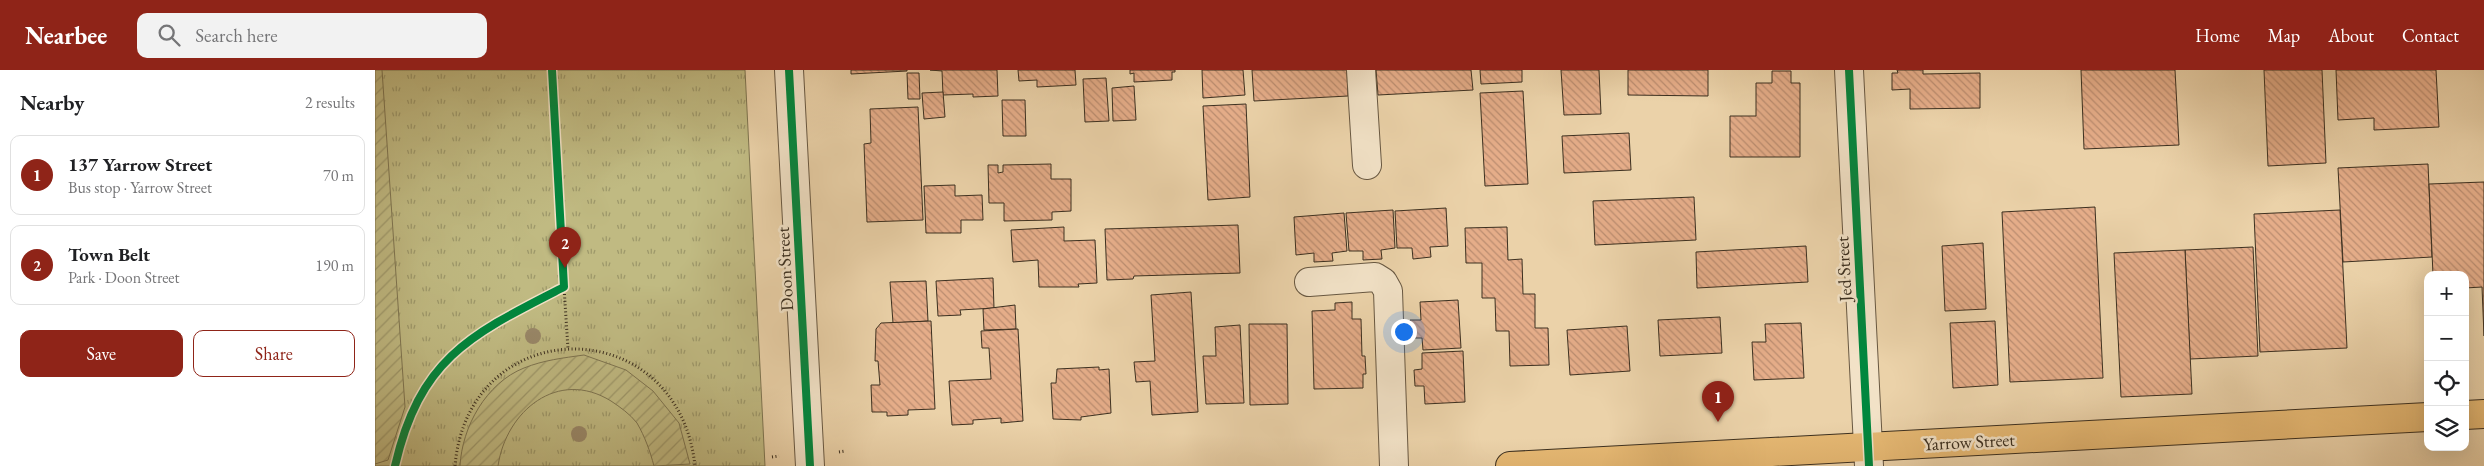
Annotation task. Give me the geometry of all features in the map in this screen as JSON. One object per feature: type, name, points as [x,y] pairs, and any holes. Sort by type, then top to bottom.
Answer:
[{"type":"main road","points":[[2469,415],[2484,414]]},
{"type":"main road","name":"Yarrow Street","points":[[1510,466],[1869,456],[2424,417]]},
{"type":"street","name":"Doon Street","points":[[789,70],[810,466]]},
{"type":"street","points":[[1361,70],[1367,165]]},
{"type":"street","name":"Jed Street","points":[[1849,70],[1869,456]]},
{"type":"street","points":[[1309,282],[1375,277],[1383,282],[1388,291],[1394,466]]},
{"type":"path","points":[[564,277],[568,349]]},
{"type":"path","points":[[556,291],[564,287]]},
{"type":"path","points":[[455,466],[463,427],[477,399],[486,388],[510,367],[523,360],[553,350],[568,349],[607,353],[642,369],[657,381],[681,412],[689,429],[695,466]]},
{"type":"path","points":[[839,452],[845,451]]},
{"type":"path","points":[[772,456],[779,456]]},
{"type":"green space","points":[[375,70],[745,70],[765,466],[375,466]]},
{"type":"green space","points":[[375,70],[382,70],[405,407],[388,460],[375,464]]},
{"type":"green space","points":[[584,355],[626,370],[653,391],[679,423],[690,464],[654,466],[649,449],[637,423],[631,417],[611,401],[591,392],[572,390],[554,393],[538,401],[523,413],[512,428],[503,446],[498,466],[460,466],[465,436],[471,422],[488,395],[498,384],[510,375],[531,365]]},
{"type":"building","points":[[851,70],[907,70],[907,71],[851,74]]},
{"type":"building","points":[[930,70],[997,70],[998,96],[973,97],[973,94],[943,95],[942,71]]},
{"type":"building","points":[[1018,70],[1075,70],[1076,85],[1037,87],[1037,80],[1019,81]]},
{"type":"building","points":[[1130,70],[1175,70],[1175,72],[1172,72],[1172,80],[1134,82],[1134,73],[1130,74]]},
{"type":"building","points":[[1202,70],[1243,70],[1245,95],[1203,98]]},
{"type":"building","points":[[1252,70],[1347,70],[1348,96],[1254,101]]},
{"type":"building","points":[[1376,70],[1471,70],[1473,90],[1378,95]]},
{"type":"building","points":[[1480,70],[1522,70],[1522,82],[1481,84]]},
{"type":"building","points":[[1561,70],[1599,70],[1601,114],[1564,115]]},
{"type":"building","points":[[1628,70],[1708,70],[1708,96],[1628,95]]},
{"type":"building","points":[[1897,70],[1923,70],[1923,74],[1980,73],[1980,108],[1910,109],[1910,89],[1892,90],[1892,73],[1898,73]]},
{"type":"building","points":[[2081,70],[2175,70],[2179,145],[2084,149]]},
{"type":"building","points":[[2264,70],[2322,70],[2326,163],[2268,166]]},
{"type":"building","points":[[2336,70],[2436,70],[2439,127],[2374,130],[2374,118],[2338,120]]},
{"type":"building","points":[[1772,71],[1791,71],[1791,83],[1800,83],[1800,157],[1730,157],[1730,116],[1756,116],[1756,83],[1772,83]]},
{"type":"building","points":[[907,73],[919,73],[920,99],[908,99]]},
{"type":"building","points":[[1106,78],[1109,121],[1085,122],[1083,79]]},
{"type":"building","points":[[1134,86],[1136,120],[1113,121],[1112,88]]},
{"type":"building","points":[[1523,91],[1528,184],[1485,186],[1480,93]]},
{"type":"building","points":[[943,92],[945,117],[924,119],[922,93]]},
{"type":"building","points":[[1002,100],[1025,100],[1026,136],[1003,136]]},
{"type":"building","points":[[1246,104],[1250,197],[1208,200],[1203,106]]},
{"type":"building","points":[[918,107],[923,220],[867,222],[864,144],[871,143],[870,109]]},
{"type":"building","points":[[1629,133],[1631,170],[1564,173],[1562,136]]},
{"type":"building","points":[[1051,164],[1051,179],[1071,179],[1071,211],[1052,212],[1052,220],[1004,221],[1004,203],[989,203],[988,165],[998,165],[998,173],[1003,172],[1003,165]]},
{"type":"building","points":[[2428,164],[2432,257],[2343,262],[2338,168]]},
{"type":"building","points":[[2484,182],[2484,336],[2482,287],[2469,288],[2469,271],[2433,271],[2429,184]]},
{"type":"building","points":[[955,185],[955,196],[982,195],[983,220],[961,220],[961,233],[926,233],[924,186]]},
{"type":"building","points":[[1694,197],[1696,240],[1595,245],[1593,201]]},
{"type":"building","points":[[2095,207],[2103,378],[2010,382],[2002,212]]},
{"type":"building","points":[[1446,208],[1448,246],[1430,247],[1431,257],[1413,259],[1412,248],[1397,248],[1395,211]]},
{"type":"building","points":[[1393,210],[1395,248],[1381,250],[1382,259],[1363,260],[1363,251],[1349,251],[1346,213]]},
{"type":"building","points":[[2340,210],[2347,348],[2260,352],[2254,214]]},
{"type":"building","points":[[1344,213],[1347,251],[1332,253],[1333,261],[1314,262],[1314,253],[1296,255],[1294,217]]},
{"type":"building","points":[[1238,225],[1240,273],[1134,276],[1133,279],[1107,280],[1105,229]]},
{"type":"building","points":[[1064,227],[1064,241],[1095,240],[1097,283],[1078,284],[1079,287],[1039,287],[1038,260],[1013,262],[1011,230]]},
{"type":"building","points":[[1507,227],[1508,260],[1522,259],[1523,294],[1535,294],[1535,328],[1548,328],[1549,365],[1510,366],[1509,331],[1496,331],[1495,298],[1482,298],[1482,263],[1466,263],[1465,228]]},
{"type":"building","points":[[1983,243],[1986,309],[1945,311],[1942,246]]},
{"type":"building","points":[[1806,246],[1808,282],[1697,288],[1696,252]]},
{"type":"building","points":[[2253,247],[2258,356],[2190,359],[2185,250]]},
{"type":"building","points":[[2185,250],[2192,394],[2121,397],[2114,253]]},
{"type":"building","points":[[993,278],[994,308],[960,310],[961,315],[938,316],[936,281]]},
{"type":"building","points":[[926,281],[928,321],[893,323],[890,282]]},
{"type":"building","points":[[1191,292],[1198,412],[1152,415],[1150,381],[1136,382],[1134,362],[1155,361],[1151,295]]},
{"type":"building","points":[[1458,300],[1461,348],[1423,350],[1422,338],[1411,338],[1410,320],[1421,320],[1420,302]]},
{"type":"building","points":[[1352,302],[1352,319],[1361,319],[1362,356],[1365,356],[1366,374],[1363,374],[1363,388],[1314,389],[1312,311],[1335,310],[1335,303]]},
{"type":"building","points":[[1015,305],[1016,329],[984,330],[983,309]]},
{"type":"building","points":[[1720,317],[1722,353],[1660,356],[1658,320]]},
{"type":"building","points":[[931,321],[935,409],[908,410],[908,415],[887,416],[887,412],[872,412],[871,385],[880,385],[878,361],[875,361],[876,329],[881,323]]},
{"type":"building","points":[[1995,321],[1998,385],[1953,388],[1950,323]]},
{"type":"building","points":[[1801,323],[1804,378],[1754,380],[1752,342],[1766,342],[1765,324]]},
{"type":"building","points":[[1249,324],[1287,324],[1288,404],[1250,405]]},
{"type":"building","points":[[1240,325],[1244,403],[1206,404],[1203,356],[1216,356],[1215,327]]},
{"type":"building","points":[[1627,326],[1630,371],[1570,375],[1567,330]]},
{"type":"building","points":[[1018,329],[1023,421],[1001,423],[1001,418],[973,420],[973,424],[952,425],[949,381],[991,379],[989,348],[982,348],[981,331]]},
{"type":"building","points":[[1463,351],[1465,402],[1425,404],[1424,386],[1415,386],[1414,370],[1422,369],[1422,353]]},
{"type":"building","points":[[1099,367],[1099,370],[1109,369],[1111,413],[1081,417],[1081,420],[1053,419],[1051,383],[1056,383],[1057,369]]},
{"type":"cycle path","points":[[395,466],[406,429],[419,399],[435,374],[454,353],[502,319],[564,287],[552,70]]},
{"type":"cycle path","points":[[789,70],[810,466]]},
{"type":"cycle path","points":[[1849,70],[1869,466]]},
{"type":"place","name":"Town Belt","points":[[565,268]]},
{"type":"place","name":"137 Yarrow Street","points":[[1718,422]]}]
